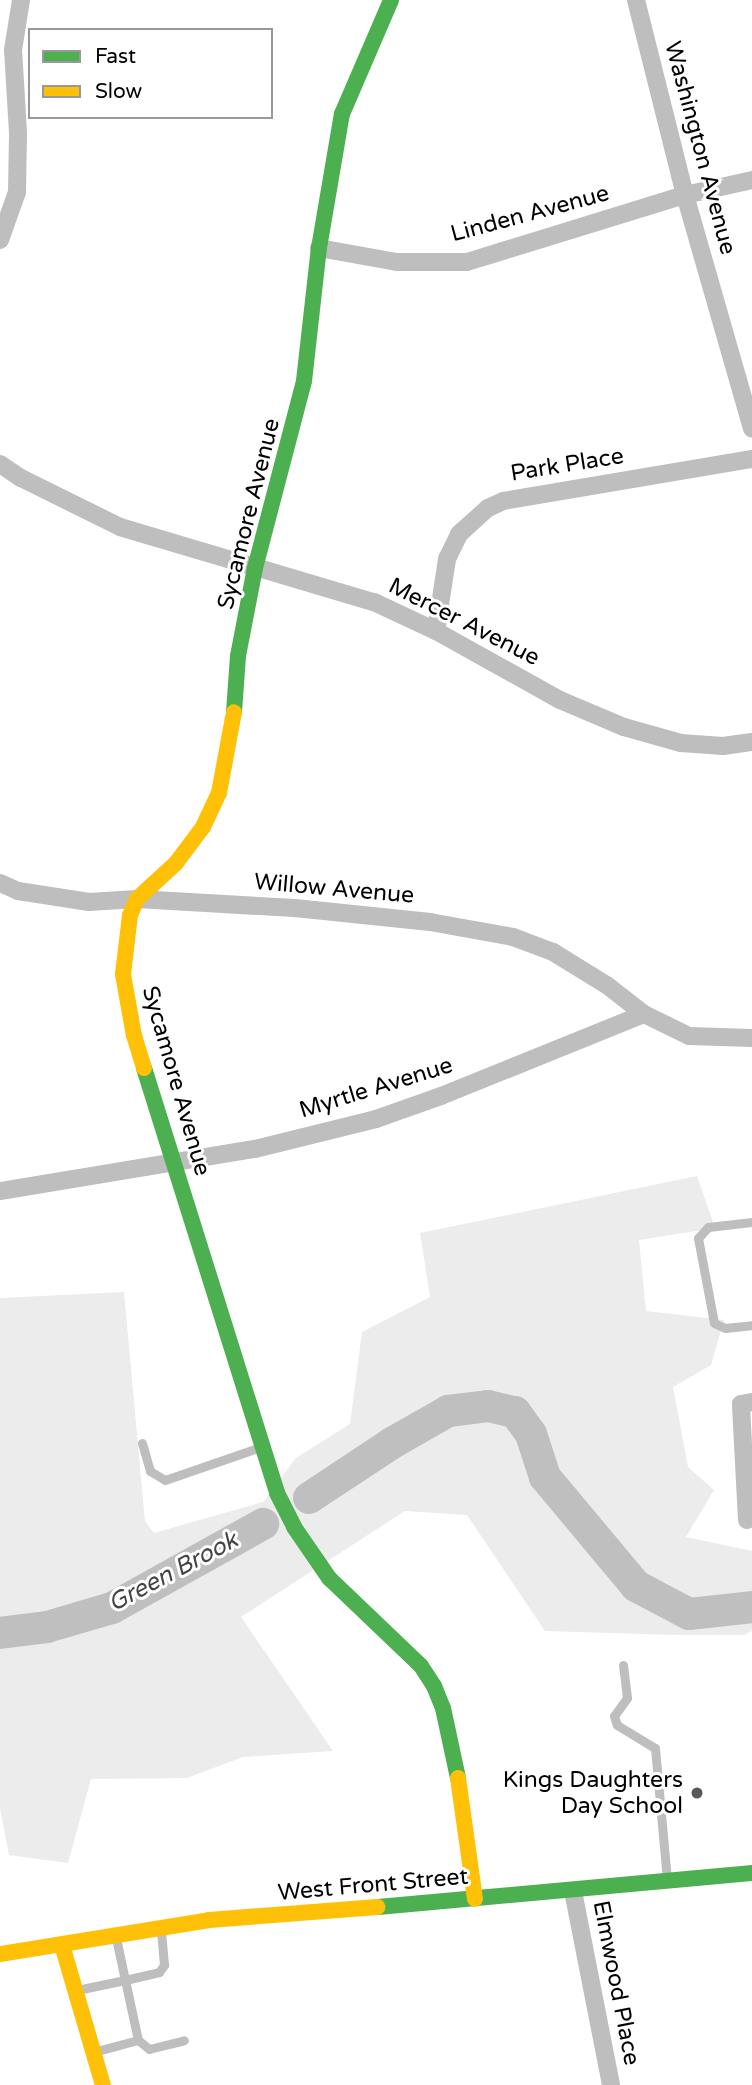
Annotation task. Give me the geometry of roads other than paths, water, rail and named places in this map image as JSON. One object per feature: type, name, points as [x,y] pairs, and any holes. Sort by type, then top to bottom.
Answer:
[{"type":"street","points":[[0,240],[17,192],[18,133],[13,50],[21,0]]},
{"type":"street","name":"Sycamore Avenue","points":[[391,0],[342,114],[318,248],[298,415],[255,568],[238,656],[232,734],[219,793],[203,827],[176,863],[137,899],[130,915],[124,962],[126,1003],[277,1493],[295,1527],[329,1578],[421,1666],[434,1686],[443,1708],[462,1796],[475,1899]]},
{"type":"street","points":[[626,0],[637,0]]},
{"type":"street","name":"Washington Avenue","points":[[637,0],[685,195],[752,429]]},
{"type":"street","name":"Linden Avenue","points":[[318,248],[397,262],[467,262],[685,195],[752,180]]},
{"type":"street","name":"Park Place","points":[[436,631],[447,559],[459,534],[488,508],[503,500],[752,459]]},
{"type":"street","name":"Mercer Avenue","points":[[0,464],[20,478],[120,527],[374,602],[436,631],[560,700],[624,727],[681,743],[723,746],[752,741]]},
{"type":"street","name":"Willow Avenue","points":[[0,883],[18,891],[89,902],[137,899],[349,914],[430,922],[513,937],[553,952],[608,986],[644,1014]]},
{"type":"street","points":[[644,1014],[689,1036],[752,1038]]},
{"type":"street","name":"Myrtle Avenue","points":[[0,1191],[255,1149],[376,1119],[441,1096],[644,1014]]},
{"type":"street","points":[[747,1520],[741,1404],[752,1402]]},
{"type":"street","name":"West Front Street","points":[[0,1954],[209,1920],[573,1891],[752,1872]]},
{"type":"street","name":"Elmwood Place","points":[[573,1891],[611,2085]]},
{"type":"street","points":[[62,1945],[103,2085]]},
{"type":"lane","points":[[752,1222],[708,1227],[698,1238],[714,1323],[725,1328],[752,1325]]},
{"type":"lane","points":[[142,1443],[150,1471],[165,1480],[263,1447]]},
{"type":"lane","points":[[623,1665],[626,1698],[614,1716],[617,1725],[655,1748],[667,1881]]},
{"type":"lane","points":[[75,1991],[159,1972],[164,1965],[161,1928]]},
{"type":"lane","points":[[116,1936],[138,2040],[149,2049],[184,2040]]},
{"type":"lane","points":[[93,2052],[138,2040]]},
{"type":"waterway","name":"Green Brook","points":[[309,1498],[392,1443],[448,1411],[488,1406],[515,1412],[531,1434],[545,1477],[636,1586],[689,1614],[752,1607]]},
{"type":"waterway","name":"Green Brook","points":[[0,1633],[47,1627],[112,1608],[263,1524]]},
{"type":"place","name":"Kings Daughters Day School","points":[[697,1793]]}]
